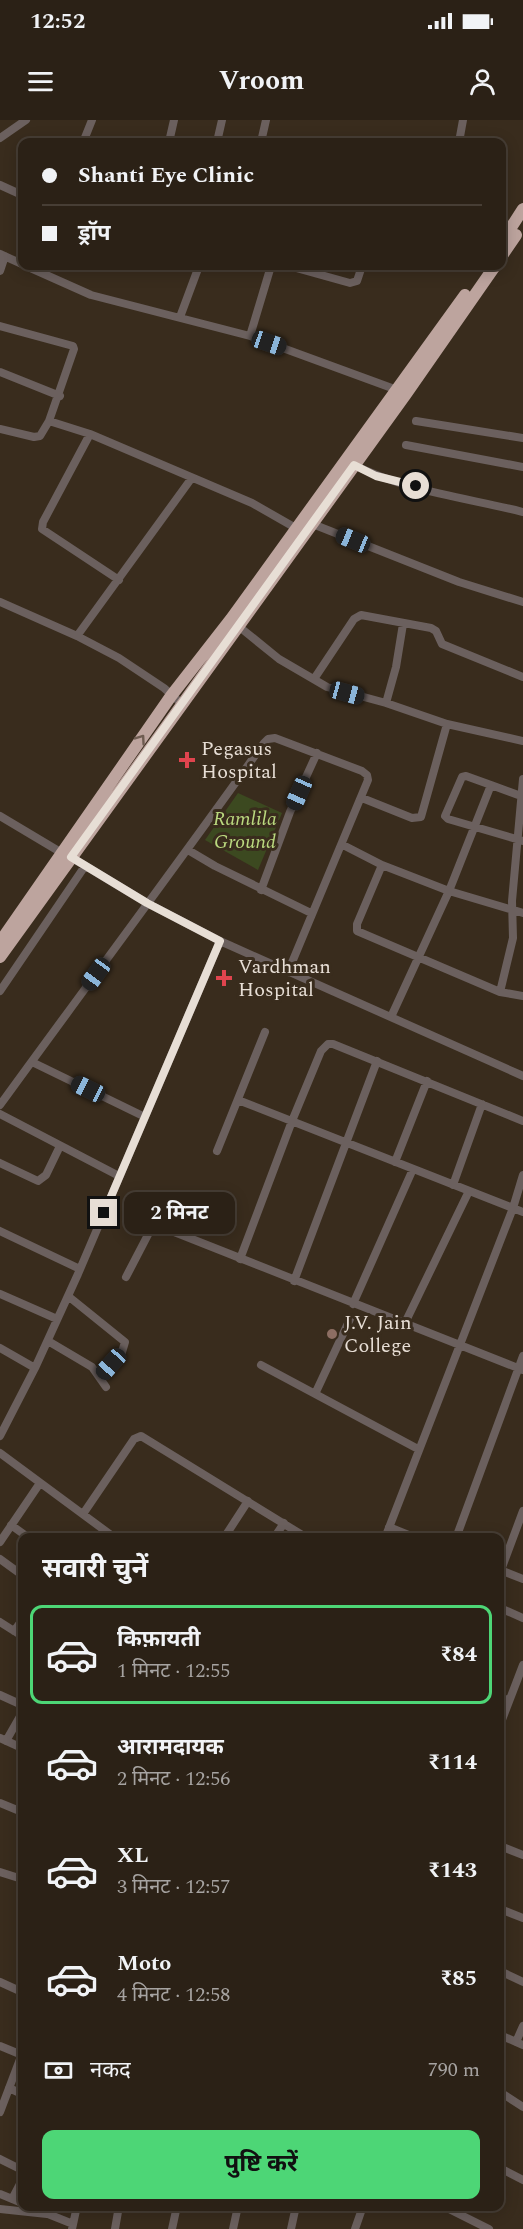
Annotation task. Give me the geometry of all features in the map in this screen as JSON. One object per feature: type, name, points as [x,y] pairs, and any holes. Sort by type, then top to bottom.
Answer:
[{"type":"highway","points":[[506,241],[523,209]]},
{"type":"highway","points":[[506,244],[523,224]]},
{"type":"highway","points":[[0,942],[65,854],[182,704],[303,526],[354,465],[483,270]]},
{"type":"highway","points":[[0,957],[65,854],[171,696],[303,526],[492,270]]},
{"type":"street","points":[[0,138],[26,120]]},
{"type":"street","points":[[87,138],[92,120]]},
{"type":"street","points":[[170,138],[174,120]]},
{"type":"street","points":[[218,138],[222,120]]},
{"type":"street","points":[[262,138],[266,120]]},
{"type":"street","points":[[460,138],[463,120]]},
{"type":"street","points":[[0,185],[18,193]]},
{"type":"street","points":[[0,271],[3,255],[18,262]]},
{"type":"street","points":[[35,270],[91,295],[250,336],[401,391]]},
{"type":"street","points":[[180,317],[198,270]]},
{"type":"street","points":[[250,336],[270,270]]},
{"type":"street","points":[[304,270],[350,283],[357,281],[361,270]]},
{"type":"street","points":[[0,326],[73,346],[74,349],[60,396],[40,436],[0,429]]},
{"type":"street","points":[[0,372],[60,396]]},
{"type":"street","points":[[49,421],[90,434],[303,526],[459,582],[523,602]]},
{"type":"street","points":[[416,421],[523,438]]},
{"type":"street","points":[[90,434],[43,522],[42,530],[119,580]]},
{"type":"street","points":[[406,445],[523,467]]},
{"type":"street","points":[[354,465],[376,476],[397,482],[523,512]]},
{"type":"street","points":[[77,636],[191,478]]},
{"type":"street","points":[[0,603],[77,636],[119,658],[164,688],[182,704]]},
{"type":"street","points":[[315,679],[358,616],[364,615],[434,629],[441,644],[523,677]]},
{"type":"street","points":[[386,703],[396,667],[403,624]]},
{"type":"street","points":[[237,625],[279,659],[327,687],[386,703],[447,724],[523,741]]},
{"type":"street","points":[[362,798],[412,818],[421,817],[447,724]]},
{"type":"street","points":[[0,1105],[264,743],[268,739],[275,738],[362,771],[367,775],[368,780],[343,845],[311,913],[288,972]]},
{"type":"street","points":[[261,890],[290,812],[317,753]]},
{"type":"street","points":[[520,796],[466,776],[462,777],[445,814],[448,819],[520,840]]},
{"type":"street","points":[[500,992],[511,951],[512,911],[520,840],[520,796],[523,779]]},
{"type":"street","points":[[391,1017],[449,891],[490,785]]},
{"type":"street","points":[[0,816],[147,903],[220,941],[523,1076]]},
{"type":"street","points":[[343,845],[382,864],[449,891],[523,913]]},
{"type":"street","points":[[188,850],[261,890],[311,913]]},
{"type":"street","points":[[382,864],[355,928],[360,933],[500,992],[523,996]]},
{"type":"street","points":[[0,991],[85,866]]},
{"type":"street","points":[[0,1436],[48,1341],[80,1269],[220,941]]},
{"type":"street","points":[[217,1151],[265,1032]]},
{"type":"street","points":[[240,1259],[292,1121],[324,1046],[333,1044],[523,1121]]},
{"type":"street","points":[[294,1281],[377,1061]]},
{"type":"street","points":[[32,1062],[145,1117]]},
{"type":"street","points":[[395,1162],[427,1081]]},
{"type":"street","points":[[238,1100],[523,1212]]},
{"type":"street","points":[[453,1185],[482,1104]]},
{"type":"street","points":[[0,1114],[119,1176]]},
{"type":"street","points":[[0,1162],[38,1181],[46,1175],[60,1146]]},
{"type":"street","points":[[353,1304],[413,1169]]},
{"type":"street","points":[[387,1533],[513,1208],[523,1174]]},
{"type":"street","points":[[404,1325],[469,1191]]},
{"type":"street","points":[[126,1277],[150,1230],[155,1226],[521,1369]]},
{"type":"street","points":[[0,1231],[80,1269]]},
{"type":"street","points":[[0,1294],[57,1319]]},
{"type":"street","points":[[68,1296],[125,1342],[122,1352],[100,1376]]},
{"type":"street","points":[[315,1394],[350,1318]]},
{"type":"street","points":[[48,1341],[92,1367],[106,1387]]},
{"type":"street","points":[[0,1348],[35,1368]]},
{"type":"street","points":[[458,1533],[521,1369],[523,1356]]},
{"type":"street","points":[[261,1365],[418,1449]]},
{"type":"street","points":[[84,1514],[134,1439],[141,1436],[299,1533]]},
{"type":"street","points":[[0,1453],[109,1533]]},
{"type":"street","points":[[0,1542],[40,1483]]},
{"type":"street","points":[[227,1533],[248,1501]]},
{"type":"street","points":[[504,1560],[523,1511]]},
{"type":"street","points":[[277,1533],[284,1523]]},
{"type":"street","points":[[11,1525],[22,1533]]},
{"type":"street","points":[[389,1527],[404,1533]]},
{"type":"street","points":[[0,1559],[18,1572]]},
{"type":"street","points":[[504,1572],[523,1579]]},
{"type":"street","points":[[504,1610],[523,1618]]},
{"type":"street","points":[[0,1622],[18,1634]]},
{"type":"street","points":[[14,1631],[18,1626]]},
{"type":"street","points":[[504,1713],[522,1671]]},
{"type":"street","points":[[0,1695],[18,1703]]},
{"type":"street","points":[[504,1698],[508,1701]]},
{"type":"street","points":[[18,1718],[2,1739],[18,1746]]},
{"type":"street","points":[[0,1803],[18,1810]]},
{"type":"street","points":[[504,1848],[523,1856]]},
{"type":"street","points":[[0,1872],[18,1878]]},
{"type":"street","points":[[504,1911],[523,1918]]},
{"type":"street","points":[[504,1973],[523,1982]]},
{"type":"street","points":[[0,1982],[18,1990]]},
{"type":"street","points":[[504,2037],[520,2043],[523,2026]]},
{"type":"street","points":[[0,2046],[18,2053]]},
{"type":"street","points":[[0,2112],[18,2064]]},
{"type":"street","points":[[9,2088],[18,2092]]},
{"type":"street","points":[[504,2095],[523,2107]]},
{"type":"street","points":[[0,2159],[18,2168]]},
{"type":"street","points":[[504,2170],[523,2180]]},
{"type":"street","points":[[12,2199],[18,2188]]},
{"type":"street","points":[[0,2194],[18,2201]]},
{"type":"street","points":[[0,2209],[18,2211]]},
{"type":"street","points":[[19,2211],[47,2214]]},
{"type":"street","points":[[41,2211],[73,2227],[76,2211]]},
{"type":"street","points":[[115,2229],[117,2211]]},
{"type":"street","points":[[172,2229],[176,2211]]},
{"type":"street","points":[[233,2229],[237,2211]]},
{"type":"street","points":[[291,2229],[295,2211]]},
{"type":"street","points":[[355,2229],[361,2211]]},
{"type":"street","points":[[453,2211],[489,2229]]},
{"type":"green space","name":"Ramlila Ground","points":[[238,793],[282,813],[258,870],[205,840]]},
{"type":"place","name":"Pegasus Hospital","points":[[187,760]]},
{"type":"place","name":"Vardhman Hospital","points":[[224,978]]},
{"type":"place","name":"J.V. Jain College","points":[[332,1334]]},
{"type":"route","points":[[104,1213],[220,941],[147,903],[71,857],[354,465],[376,476],[416,486]]}]
